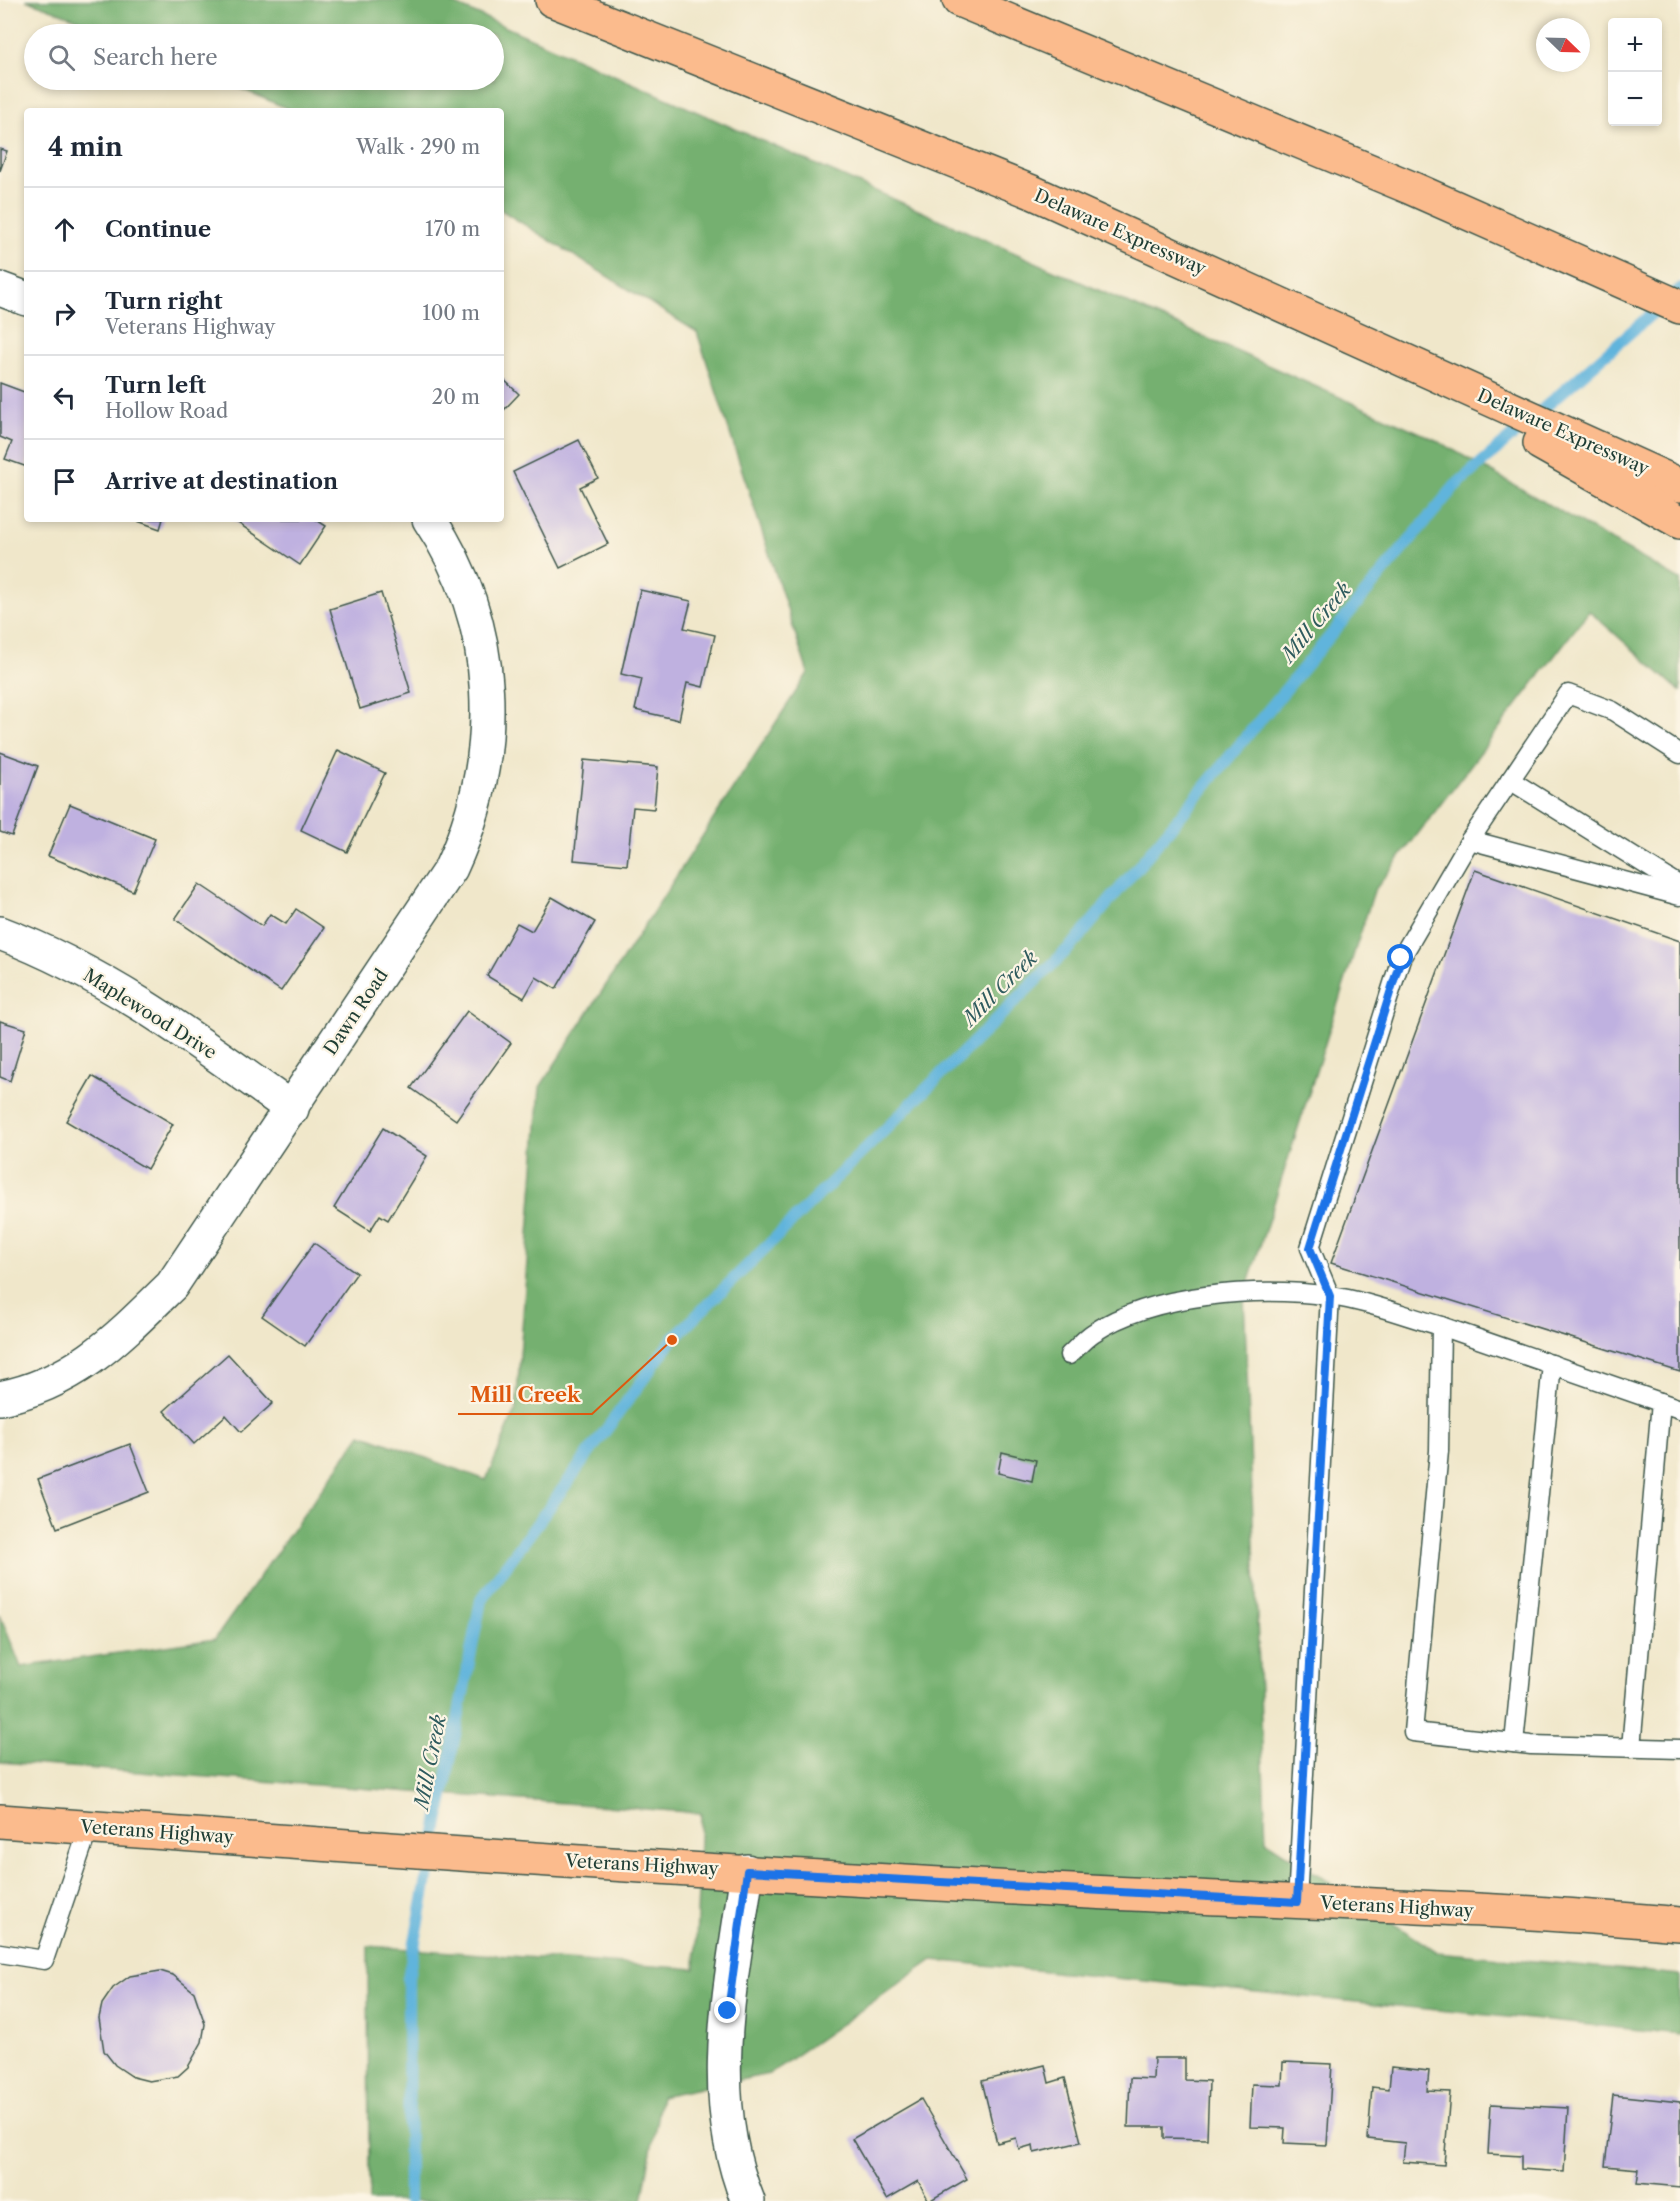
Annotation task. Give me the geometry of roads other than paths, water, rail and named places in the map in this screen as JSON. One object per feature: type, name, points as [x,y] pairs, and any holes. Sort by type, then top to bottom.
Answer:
[{"type":"main road","name":"Delaware Expressway","points":[[552,0],[1032,192],[1345,333],[1585,455],[1680,485]]},
{"type":"main road","points":[[959,0],[1409,187],[1680,307]]},
{"type":"main road","points":[[1585,455],[1680,522]]},
{"type":"main road","name":"Veterans Highway","points":[[0,1821],[472,1856],[1572,1916],[1680,1924]]},
{"type":"street","points":[[0,289],[24,298]]},
{"type":"street","name":"Dawn Road","points":[[0,1398],[73,1372],[119,1336],[172,1285],[292,1109],[451,868],[467,833],[481,784],[488,738],[485,665],[478,632],[460,576],[431,522]]},
{"type":"street","name":"Maplewood Drive","points":[[0,933],[103,980],[292,1109]]},
{"type":"street","points":[[747,1871],[728,2011],[723,2078],[726,2129],[735,2170],[748,2201]]},
{"type":"lane","points":[[1297,1902],[1330,1296],[1310,1248],[1401,958],[1470,840],[1568,694],[1613,711],[1680,754]]},
{"type":"lane","points":[[1510,780],[1680,886]]},
{"type":"lane","points":[[1470,840],[1680,896]]},
{"type":"lane","points":[[1069,1355],[1093,1334],[1132,1313],[1187,1298],[1259,1293],[1330,1296],[1441,1326],[1680,1409]]},
{"type":"lane","points":[[1441,1326],[1439,1451],[1413,1732],[1514,1743],[1680,1749]]},
{"type":"lane","points":[[1514,1743],[1552,1364]]},
{"type":"lane","points":[[1631,1748],[1661,1402]]},
{"type":"lane","points":[[0,1953],[44,1960],[89,1827]]},
{"type":"waterway","name":"Mill Creek","points":[[409,2201],[408,1978],[481,1600],[672,1340],[1077,940],[1455,486],[1680,289]]},
{"type":"place","name":"Mill Creek","points":[[672,1340]]}]
